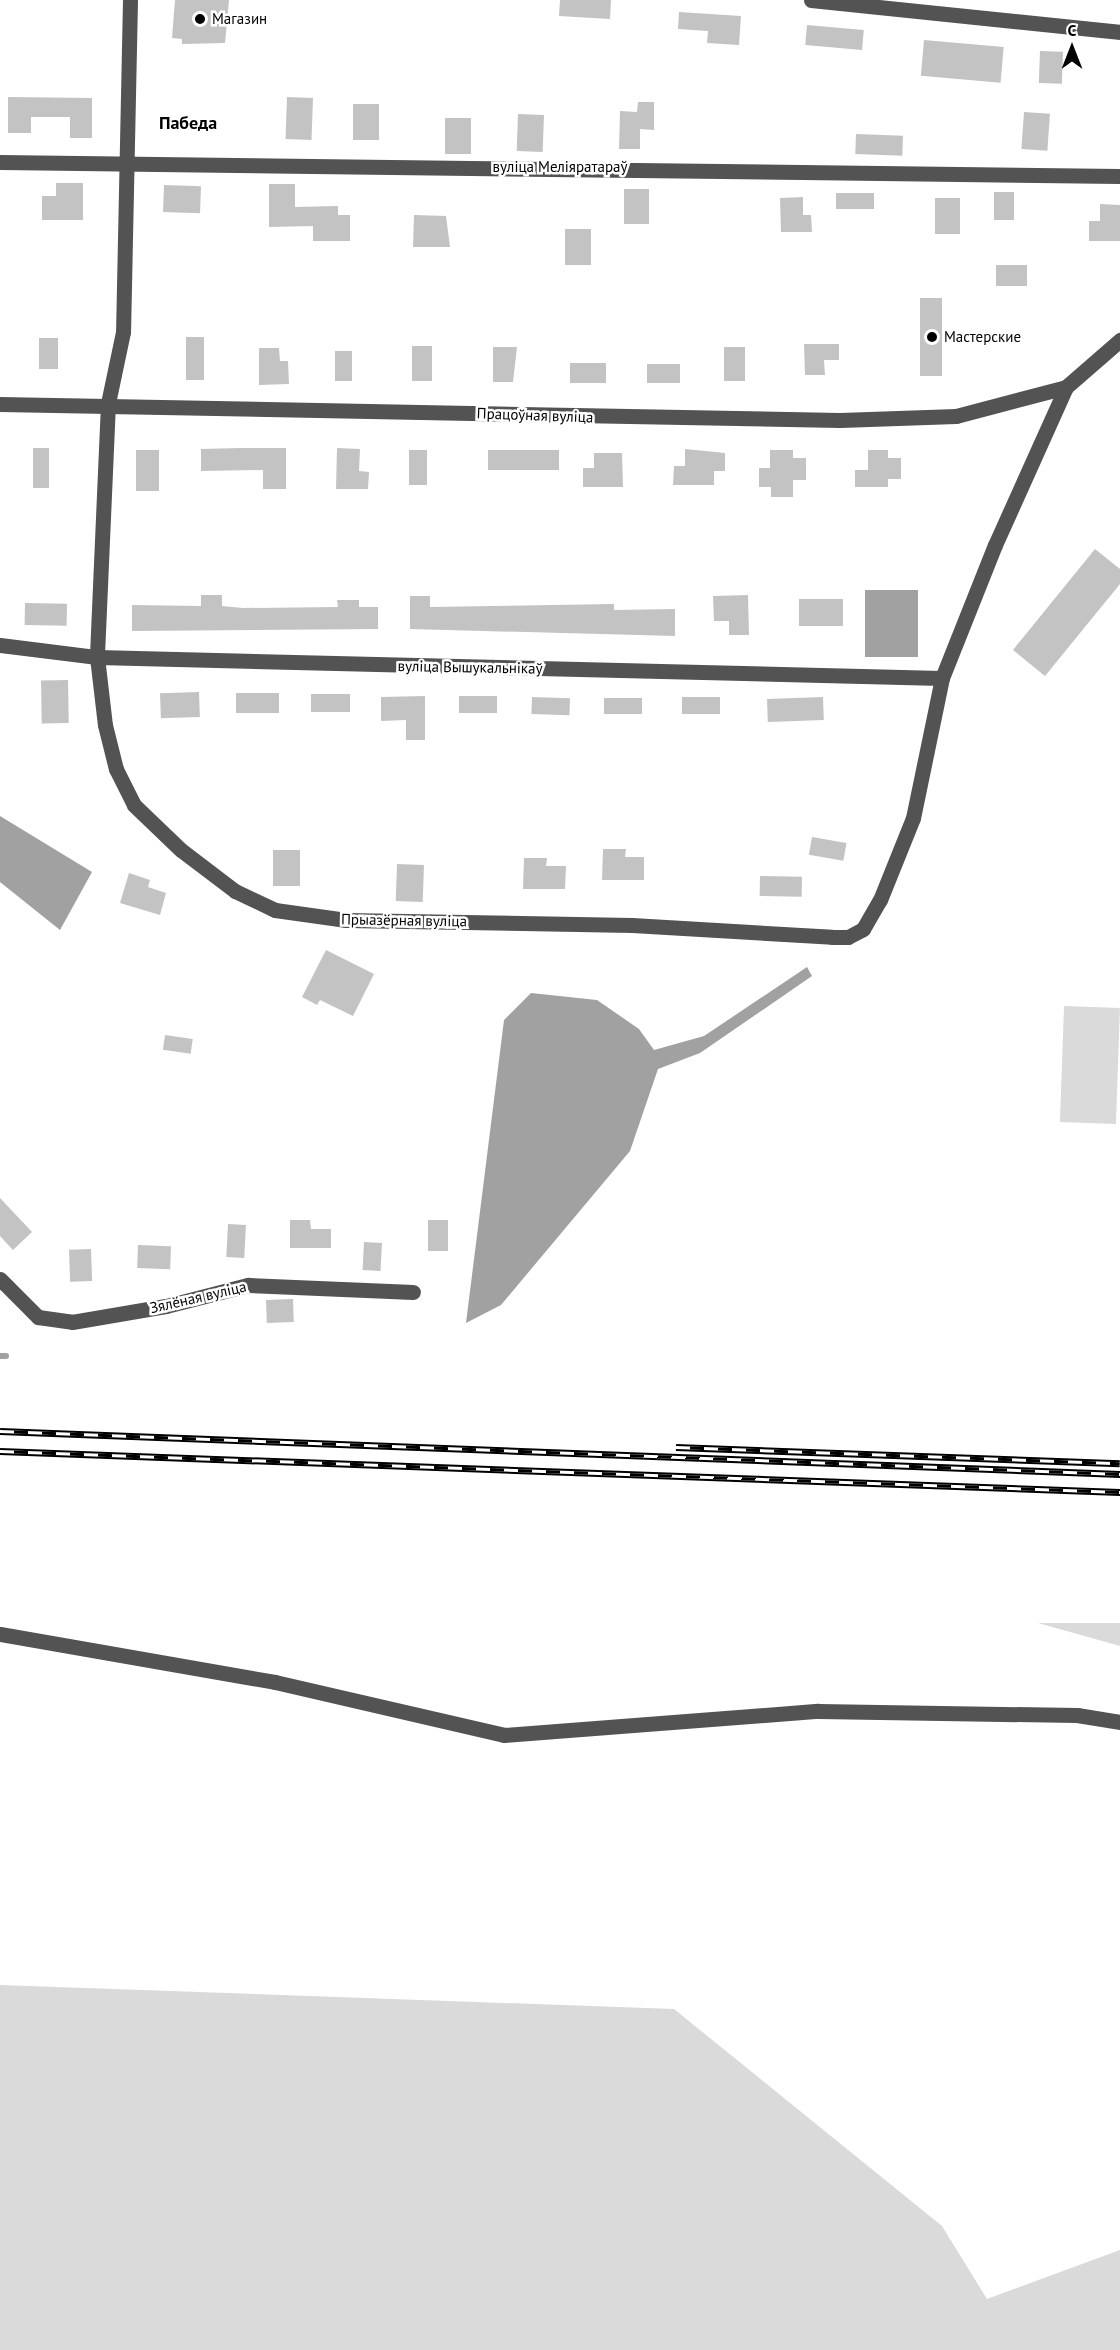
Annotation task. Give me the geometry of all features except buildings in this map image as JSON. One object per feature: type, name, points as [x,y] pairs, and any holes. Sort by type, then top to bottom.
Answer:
[{"type":"street","name":"Прыазёрная вуліца","points":[[130,0],[130,164],[123,332],[108,403],[97,657],[113,758],[134,805],[235,891],[274,910],[346,920],[632,925],[848,937],[863,929],[880,900],[913,818],[942,678]]},
{"type":"street","points":[[811,0],[1120,32]]},
{"type":"street","name":"вуліца Меліяратараў","points":[[0,162],[1120,176]]},
{"type":"street","points":[[942,678],[1066,387],[1120,340]]},
{"type":"street","name":"Працоўная вуліца","points":[[0,404],[108,403],[840,420],[956,416],[1066,387]]},
{"type":"street","name":"вуліца Вышукальнікаў","points":[[0,645],[97,657],[942,678]]},
{"type":"street","name":"Зялёная вуліца","points":[[0,1279],[38,1317],[72,1322],[166,1306],[248,1285],[413,1292]]},
{"type":"street","points":[[0,1634],[274,1682],[504,1735],[818,1711],[1077,1715],[1120,1722]]},
{"type":"shaded area","points":[[865,590],[918,590],[918,657],[865,657]]},
{"type":"shaded area","points":[[0,816],[92,872],[60,930],[0,882]]},
{"type":"shaded area","points":[[807,967],[812,976],[700,1053],[658,1069],[630,1151],[501,1305],[466,1323],[504,1020],[531,993],[597,1000],[639,1029],[654,1050],[704,1036]]},
{"type":"shaded area","points":[[1064,1006],[1120,1008],[1116,1124],[1060,1122]]},
{"type":"shaded area","points":[[1038,1623],[1120,1623],[1120,1646]]},
{"type":"shaded area","points":[[0,1985],[674,2009],[942,2226],[987,2299],[1120,2250],[1120,2350],[0,2350]]},
{"type":"waterway","points":[[0,1356],[6,1356]]},
{"type":"railway","points":[[0,1431],[1120,1474]]},
{"type":"railway","points":[[676,1447],[1120,1463]]},
{"type":"railway","points":[[0,1451],[1120,1492]]},
{"type":"place","name":"Магазин","points":[[200,19]]},
{"type":"place","name":"Мастерские","points":[[932,337]]},
{"type":"district","name":"Пабеда","points":[[188,123]]}]
